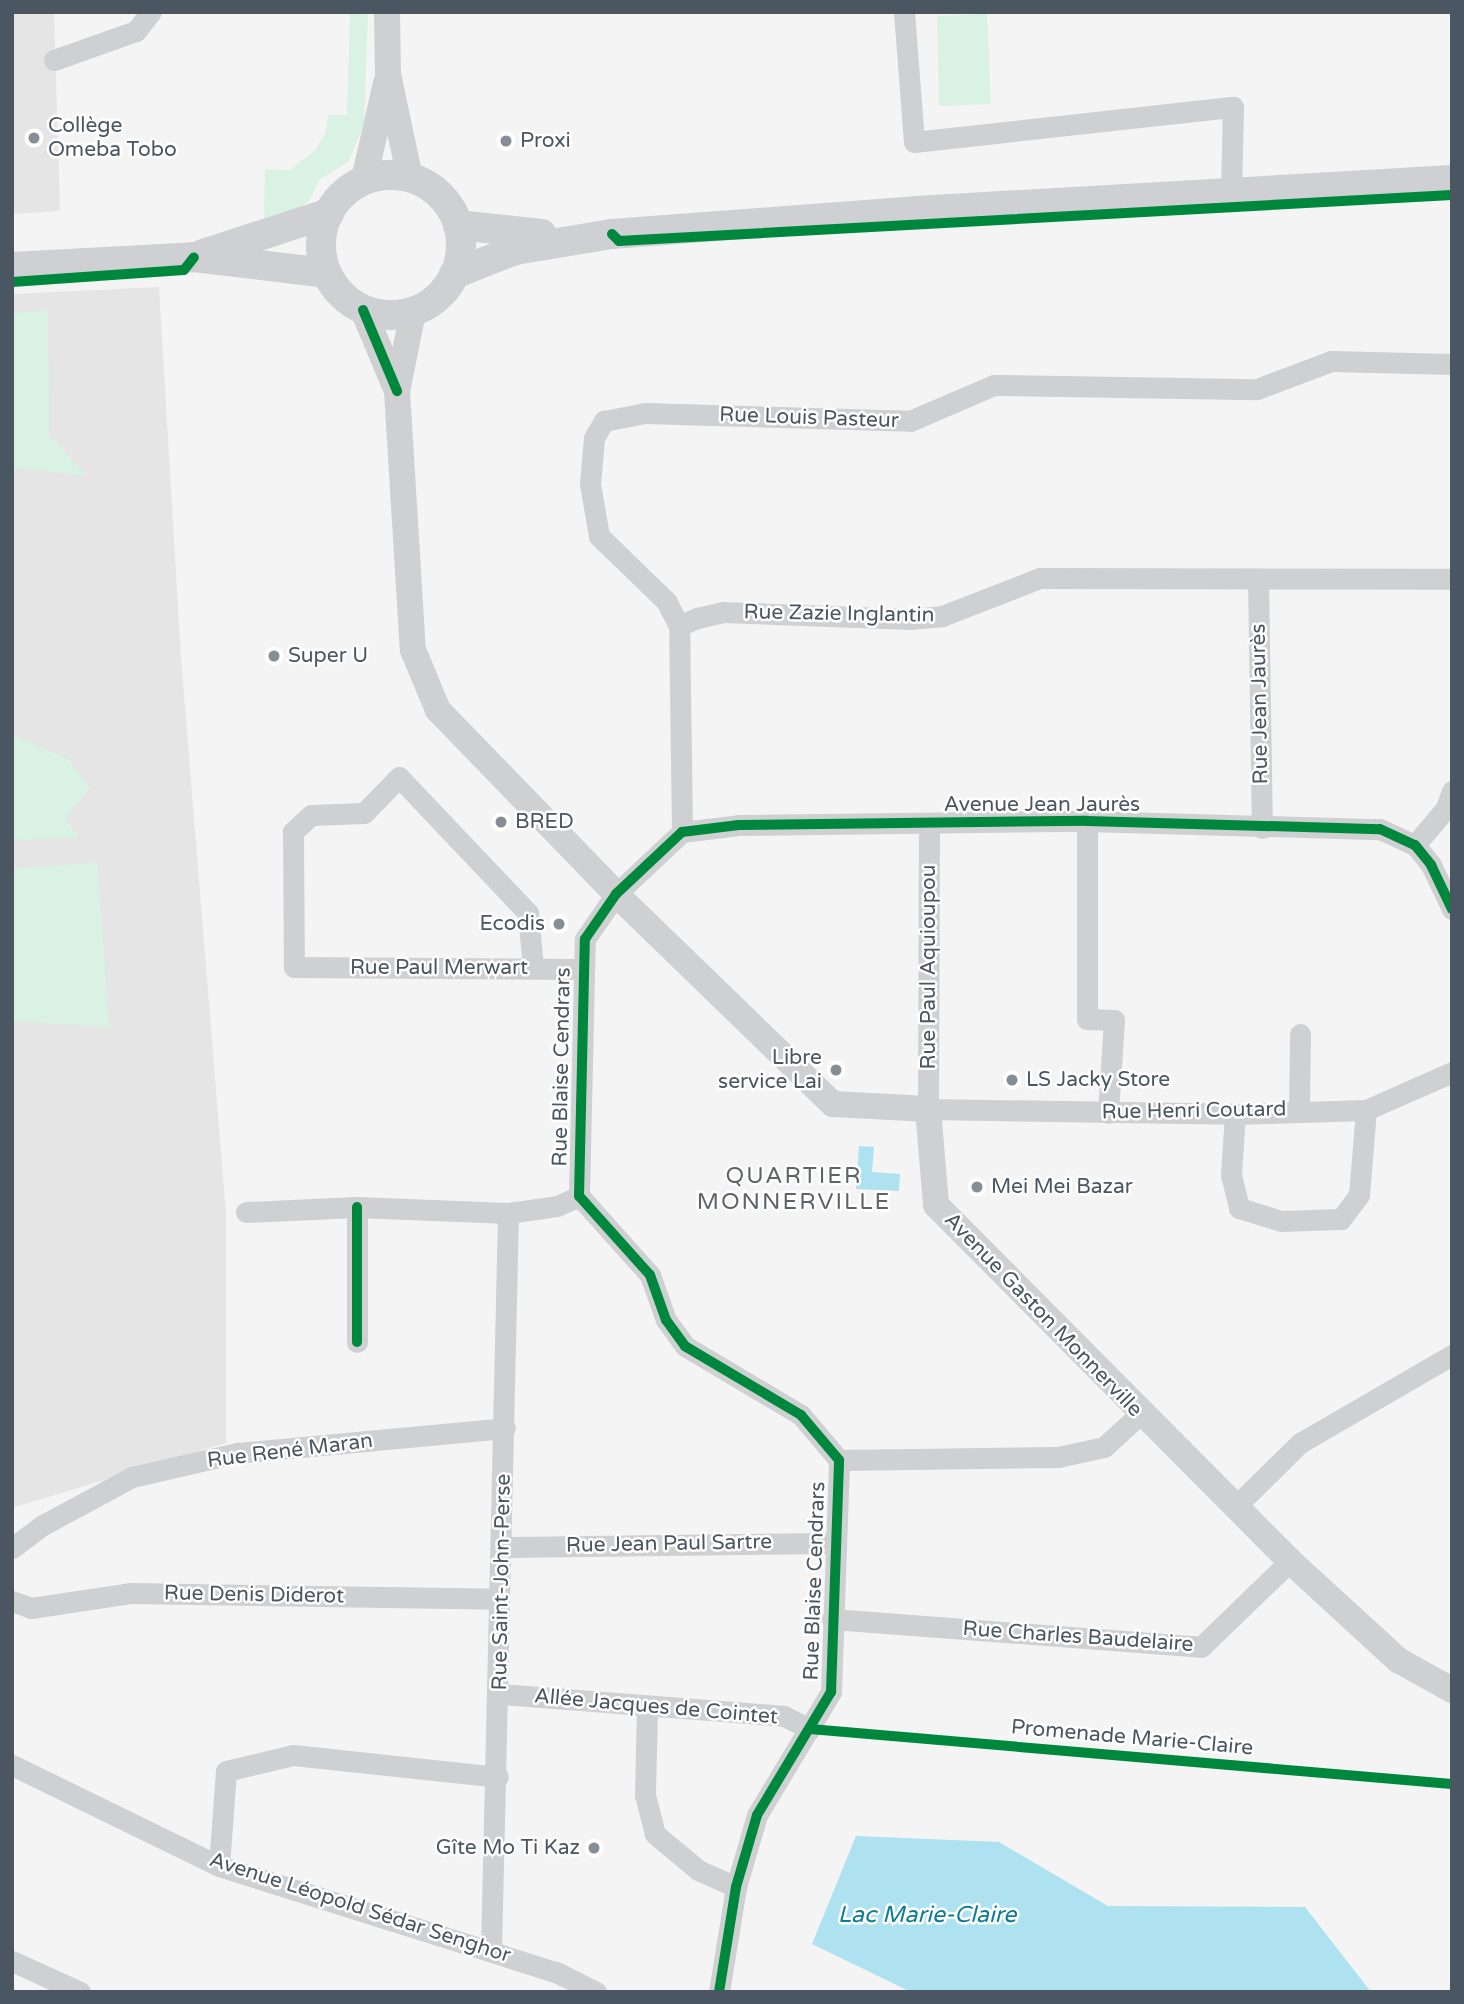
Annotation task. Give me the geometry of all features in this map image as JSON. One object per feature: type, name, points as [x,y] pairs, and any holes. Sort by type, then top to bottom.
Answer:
[{"type":"main road","points":[[387,175],[410,178],[440,195],[458,225],[460,258],[454,274],[437,297],[413,312],[379,315],[363,310],[336,290],[326,273],[321,233],[329,213],[343,193],[364,180],[387,175]]},
{"type":"main road","points":[[458,225],[509,234],[612,234],[1452,180]]},
{"type":"main road","points":[[194,257],[329,213]]},
{"type":"main road","points":[[454,274],[515,250],[612,234]]},
{"type":"main road","points":[[12,267],[194,257],[326,273]]},
{"type":"street","points":[[54,60],[136,31],[151,12]]},
{"type":"street","points":[[387,12],[388,74],[410,178]]},
{"type":"street","points":[[904,12],[914,142],[1233,107],[1231,193]]},
{"type":"street","points":[[364,180],[388,74]]},
{"type":"street","points":[[363,310],[397,391]]},
{"type":"street","points":[[413,312],[397,391],[413,650],[438,710],[616,894],[833,1104],[928,1110]]},
{"type":"street","name":"Rue Louis Pasteur","points":[[679,626],[667,602],[599,536],[590,484],[594,438],[604,421],[645,413],[910,421],[994,385],[1257,389],[1331,361],[1452,364]]},
{"type":"street","name":"Rue Zazie Inglantin","points":[[679,626],[722,612],[910,620],[942,616],[1040,578],[1452,579]]},
{"type":"street","name":"Rue Jean Jaurès","points":[[1258,579],[1262,828]]},
{"type":"street","points":[[616,894],[682,832],[679,626]]},
{"type":"street","name":"Rue Paul Merwart","points":[[533,968],[528,913],[399,777],[364,813],[311,815],[293,832],[294,967],[584,969]]},
{"type":"street","points":[[1452,791],[1446,808],[1415,845],[1431,865],[1452,909]]},
{"type":"street","points":[[1087,821],[1087,1019],[1114,1020],[1108,1113]]},
{"type":"street","name":"Avenue Jean Jaurès","points":[[682,832],[739,825],[929,825],[1087,821],[1262,828],[1380,829],[1415,845]]},
{"type":"street","name":"Rue Paul Aquioupou","points":[[928,1110],[929,825]]},
{"type":"street","name":"Rue Blaise Cendrars","points":[[616,894],[585,939],[579,1196],[650,1275],[666,1320],[685,1346],[801,1415],[839,1460],[831,1692],[810,1729],[776,1777],[757,1815],[736,1887],[719,1992]]},
{"type":"street","points":[[1300,1034],[1300,1108]]},
{"type":"street","name":"Rue Henri Coutard","points":[[928,1110],[1235,1114],[1300,1108],[1366,1110],[1452,1072]]},
{"type":"street","name":"Avenue Gaston Monnerville","points":[[928,1110],[936,1205],[1140,1414],[1290,1561],[1398,1660],[1452,1690]]},
{"type":"street","points":[[1235,1114],[1231,1175],[1239,1208],[1281,1221],[1341,1219],[1359,1195],[1366,1110]]},
{"type":"street","points":[[246,1212],[357,1207],[508,1213],[557,1206],[579,1196]]},
{"type":"street","points":[[357,1207],[357,1342]]},
{"type":"street","name":"Rue Saint-John-Perse","points":[[491,1951],[500,1694],[499,1599],[503,1547],[508,1213]]},
{"type":"street","points":[[1235,1507],[1300,1443],[1452,1355]]},
{"type":"street","points":[[839,1460],[1058,1457],[1104,1447],[1140,1414]]},
{"type":"street","name":"Rue René Maran","points":[[12,1548],[43,1525],[132,1477],[237,1454],[505,1428]]},
{"type":"street","name":"Rue Jean Paul Sartre","points":[[503,1547],[835,1542]]},
{"type":"street","name":"Rue Charles Baudelaire","points":[[832,1619],[1201,1647],[1290,1561]]},
{"type":"street","name":"Rue Denis Diderot","points":[[12,1601],[31,1608],[130,1593],[499,1599]]},
{"type":"street","name":"Allée Jacques de Cointet","points":[[500,1694],[784,1716],[810,1729]]},
{"type":"street","points":[[648,1706],[645,1795],[656,1834],[698,1870],[736,1887]]},
{"type":"street","points":[[219,1866],[226,1771],[293,1755],[498,1777]]},
{"type":"street","name":"Avenue Léopold Sédar Senghor","points":[[12,1765],[219,1866],[556,1972],[596,1992]]},
{"type":"street","points":[[12,1961],[80,1992]]},
{"type":"shaded area","name":"Collège Omeba Tobo","points":[[12,12],[54,12],[60,211],[12,214]]},
{"type":"shaded area","points":[[159,287],[181,657],[226,1213],[226,1443],[12,1508],[12,294]]},
{"type":"green space","points":[[350,12],[368,12],[364,124],[349,161],[319,180],[309,201],[287,218],[264,221],[265,169],[290,170],[315,150],[326,132],[328,115],[347,115]]},
{"type":"green space","points":[[987,14],[991,104],[939,106],[937,16]]},
{"type":"green space","points":[[48,310],[49,435],[87,476],[12,467],[12,313]]},
{"type":"green space","points":[[12,735],[68,759],[90,788],[65,818],[79,837],[12,840]]},
{"type":"green space","points":[[97,862],[109,1027],[12,1021],[12,869]]},
{"type":"water","points":[[859,1146],[874,1147],[872,1172],[900,1174],[899,1191],[856,1189]]},
{"type":"water","name":"Lac Marie-Claire","points":[[856,1836],[999,1842],[1108,1906],[1305,1907],[1371,1992],[911,1992],[812,1944]]},
{"type":"cycle path","points":[[612,234],[619,241],[1452,195]]},
{"type":"cycle path","points":[[12,282],[184,270],[194,257]]},
{"type":"cycle path","points":[[363,310],[397,391]]},
{"type":"cycle path","points":[[719,1992],[736,1887],[757,1815],[831,1692],[839,1460],[801,1415],[685,1346],[666,1320],[650,1275],[579,1196],[585,939],[616,894],[682,832],[739,825],[1087,821],[1380,829],[1415,845],[1431,865],[1452,909]]},
{"type":"cycle path","points":[[357,1207],[357,1342]]},
{"type":"cycle path","name":"Promenade Marie-Claire","points":[[810,1729],[1452,1784]]},
{"type":"place","name":"Collège Omeba Tobo","points":[[34,138]]},
{"type":"place","name":"Proxi","points":[[506,141]]},
{"type":"place","name":"Super U","points":[[274,656]]},
{"type":"place","name":"BRED","points":[[501,822]]},
{"type":"place","name":"Ecodis","points":[[559,924]]},
{"type":"place","name":"Libre service Lai","points":[[836,1070]]},
{"type":"place","name":"LS Jacky Store","points":[[1012,1080]]},
{"type":"place","name":"Mei Mei Bazar","points":[[977,1187]]},
{"type":"place","name":"Gîte Mo Ti Kaz","points":[[594,1848]]},
{"type":"district","name":"QUARTIER MONNERVILLE","points":[[794,1189]]}]
